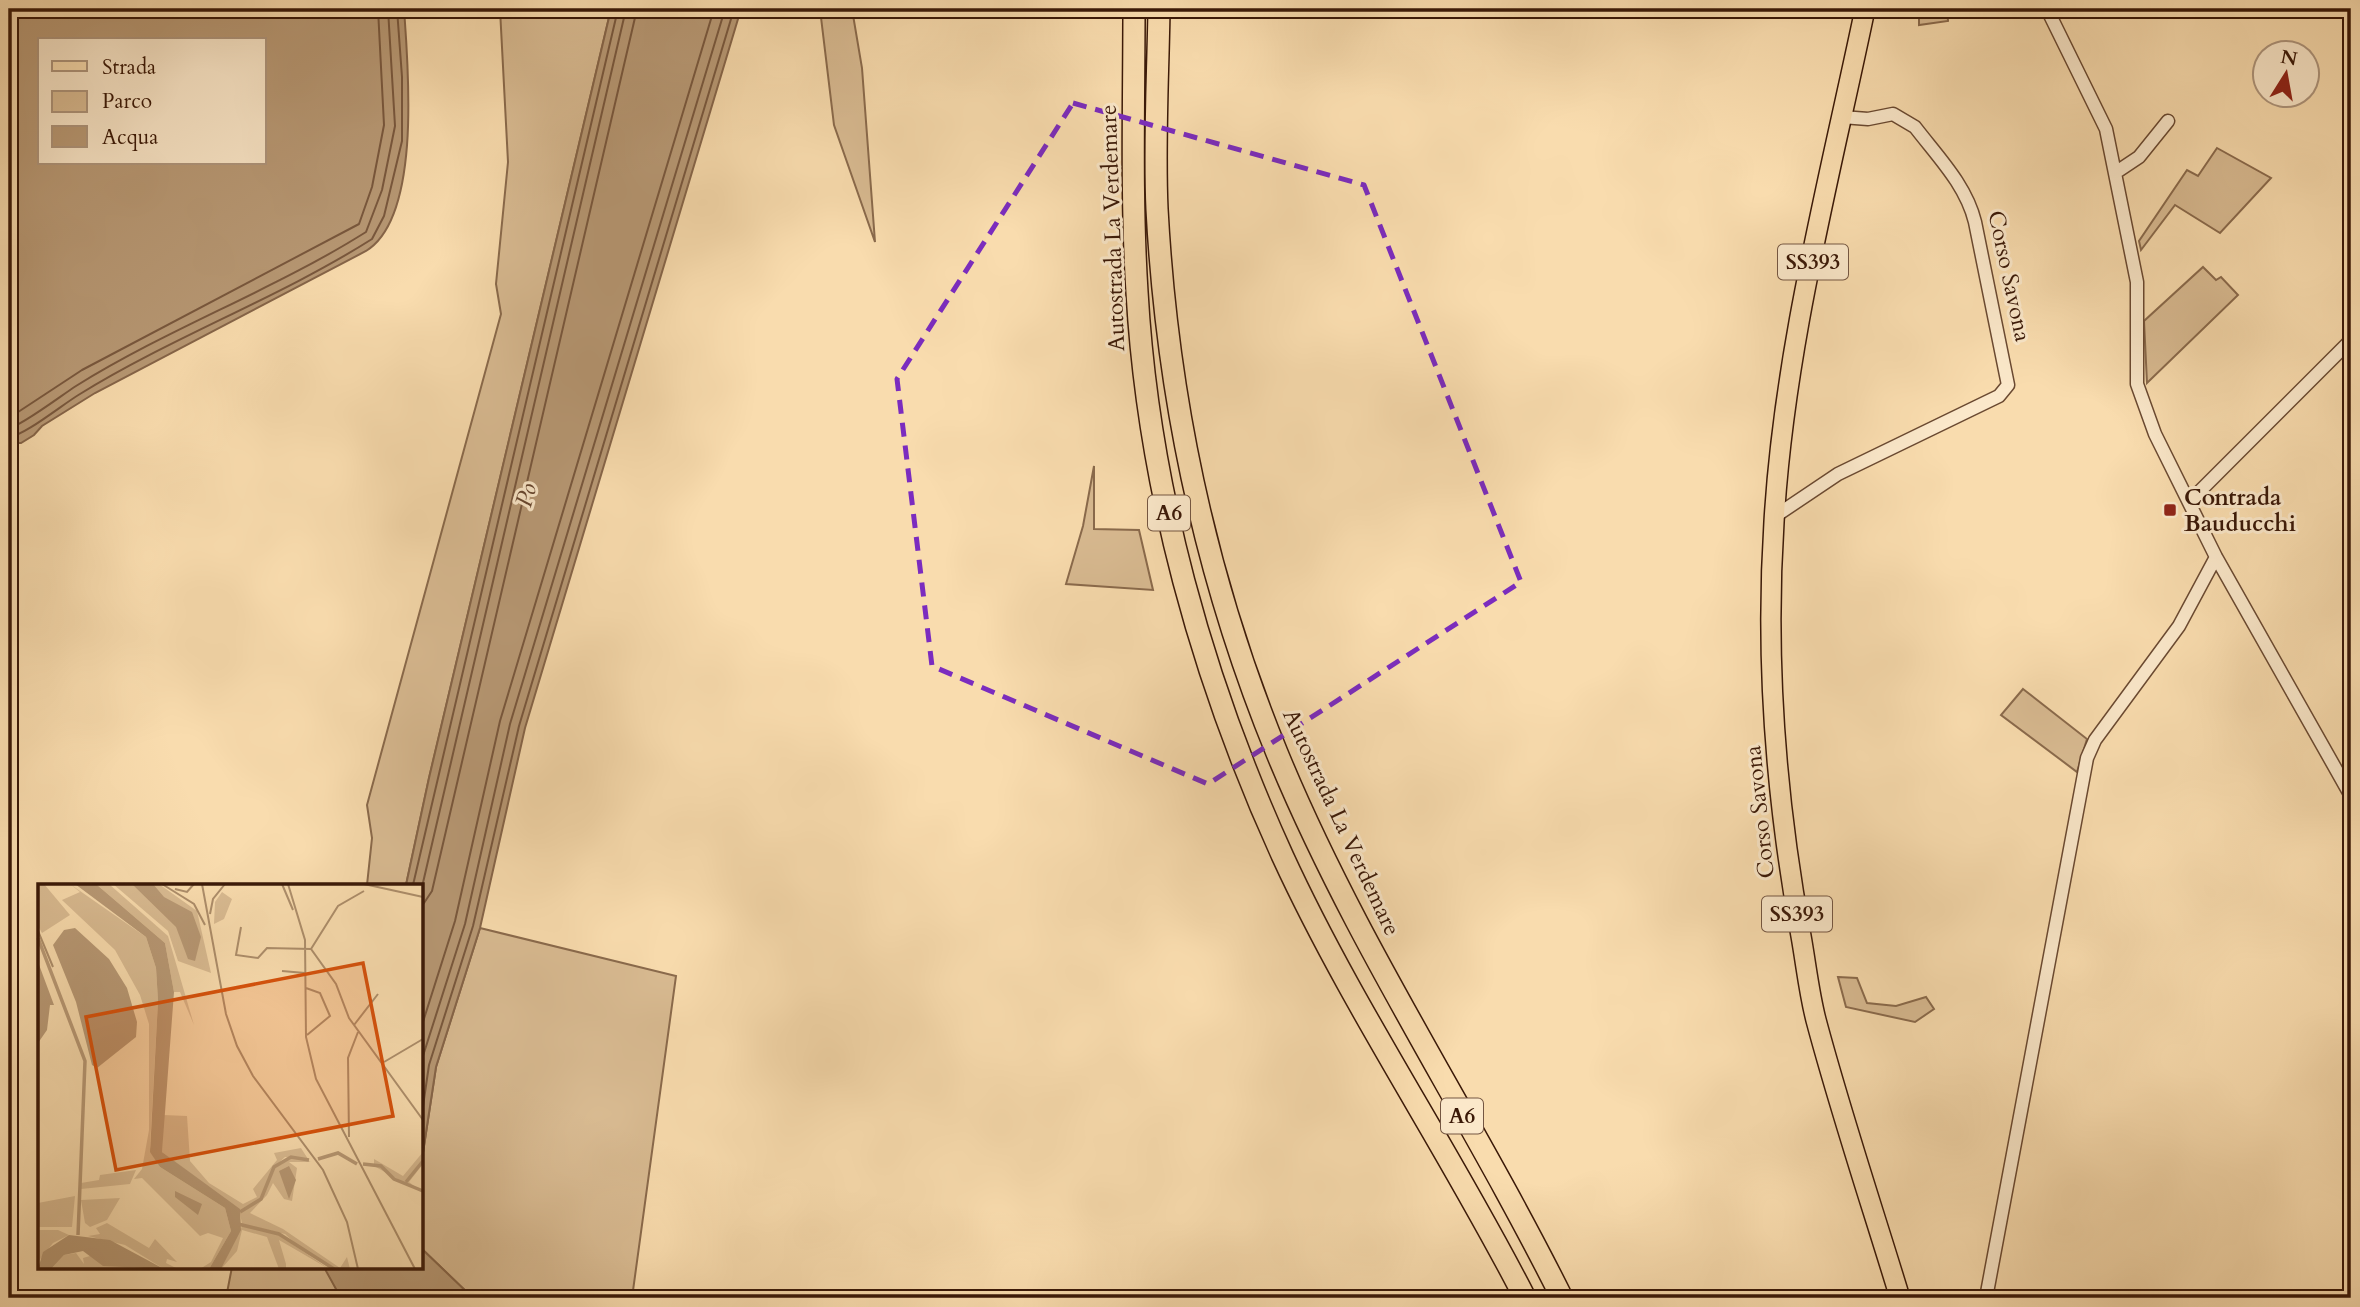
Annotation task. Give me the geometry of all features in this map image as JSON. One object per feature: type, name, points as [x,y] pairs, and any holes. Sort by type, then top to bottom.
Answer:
[{"type":"highway","name":"Autostrada La Verdemare","points":[[1134,9],[1133,201],[1142,350],[1162,485],[1201,641],[1243,763],[1289,869],[1334,960],[1525,1298]]},
{"type":"highway","name":"Autostrada La Verdemare","points":[[1159,9],[1157,205],[1170,349],[1193,484],[1237,645],[1278,756],[1325,859],[1562,1298]]},
{"type":"main road","name":"Corso Savona","points":[[1865,9],[1797,346],[1774,517],[1773,681],[1778,775],[1790,879],[1816,1018],[1900,1298]]},
{"type":"street","points":[[2047,9],[2106,129],[2130,234],[2137,282],[2137,384],[2155,434],[2216,557],[2351,796]]},
{"type":"street","name":"Corso Savona","points":[[1774,517],[1838,474],[1999,396],[2007,384],[1973,214],[1958,182],[1915,127],[1906,120],[1894,114],[1868,119],[1843,117]]},
{"type":"street","points":[[2115,173],[2139,157],[2168,121]]},
{"type":"street","points":[[2190,501],[2351,340]]},
{"type":"street","points":[[1986,1298],[2087,758],[2095,740],[2179,626],[2216,557]]},
{"type":"highlighted area","points":[[1073,103],[1364,185],[1521,582],[1208,784],[932,666],[897,379]]},
{"type":"green space","points":[[500,9],[611,9],[406,884],[367,884],[372,838],[367,805],[501,314],[496,284],[508,162]]},
{"type":"green space","points":[[820,9],[852,9],[862,68],[875,242],[834,125]]},
{"type":"green space","points":[[1923,9],[1947,9],[1948,21],[1919,25],[1919,13]]},
{"type":"green space","points":[[2217,148],[2271,178],[2220,233],[2175,205],[2141,250],[2139,241],[2187,170],[2198,176]]},
{"type":"green space","points":[[2203,267],[2216,280],[2221,277],[2238,295],[2147,383],[2144,321]]},
{"type":"green space","points":[[1094,466],[1094,529],[1139,530],[1153,590],[1066,584],[1083,526]]},
{"type":"green space","points":[[2023,689],[2087,739],[2077,772],[2001,715]]},
{"type":"green space","points":[[480,928],[676,976],[632,1298],[473,1298],[424,1251],[424,1146],[436,1067]]},
{"type":"green space","points":[[1838,977],[1857,978],[1867,1003],[1896,1006],[1926,997],[1934,1009],[1915,1022],[1846,1007]]},
{"type":"green space","points":[[232,1268],[326,1268],[341,1298],[226,1298]]},
{"type":"water","points":[[9,9],[404,9],[408,66],[408,138],[404,174],[396,207],[384,233],[366,251],[95,393],[42,426],[21,443],[9,443]]},
{"type":"water","name":"Po","points":[[611,9],[741,9],[525,728],[480,928],[436,1067],[424,1146],[424,884],[406,884]]},
{"type":"water","points":[[424,1251],[473,1298],[341,1298],[325,1268],[424,1268]]},
{"type":"place","name":"Contrada Bauducchi","points":[[2170,510]]}]
